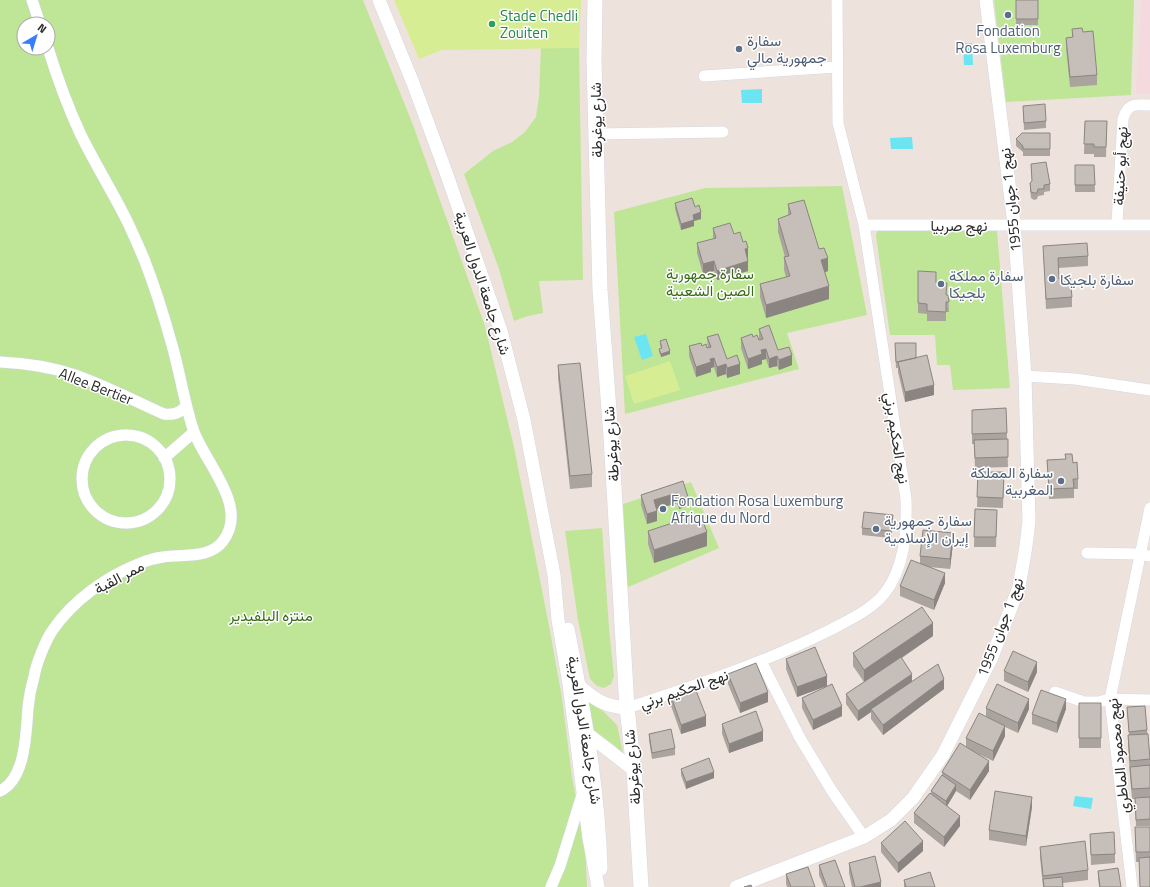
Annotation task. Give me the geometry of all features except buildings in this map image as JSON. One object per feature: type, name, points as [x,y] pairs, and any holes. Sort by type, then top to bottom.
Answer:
[{"type":"main road","name":"شارع يوغرطة","points":[[596,0],[594,60],[600,290],[612,452],[627,708],[634,770],[641,887]]},
{"type":"street","points":[[32,0],[37,16]]},
{"type":"street","name":"شارع جامعة الدول العربية","points":[[379,0],[447,175],[501,331],[524,420],[554,575],[567,623],[589,736],[600,836],[602,887]]},
{"type":"street","name":"نهج الحكيم برني","points":[[627,708],[698,685],[761,662],[805,642],[868,609],[884,594],[894,577],[903,549],[906,520],[906,499],[864,225],[838,123],[837,0]]},
{"type":"street","name":"نهج 1 جوان 1955","points":[[736,887],[864,837],[890,820],[913,798],[943,755],[992,657],[1019,587],[1029,521],[1025,376],[1014,224],[986,0]]},
{"type":"street","name":"ممر القبة","points":[[0,791],[4,789],[15,775],[22,759],[28,727],[28,707],[34,674],[52,632],[65,615],[80,600],[102,582],[142,562],[164,557],[200,554],[213,550],[223,542],[230,524],[231,512],[228,499],[214,468],[194,432],[186,406],[172,345],[144,258],[123,212],[81,134],[62,92],[51,56]]},
{"type":"street","points":[[704,76],[838,67]]},
{"type":"street","name":"نهج أبو حنيفة","points":[[1117,224],[1123,119],[1125,112],[1129,107],[1133,105],[1150,105]]},
{"type":"street","points":[[596,134],[723,132]]},
{"type":"street","name":"نهج صربيا","points":[[864,225],[1150,225]]},
{"type":"street","name":"Allee Bertier","points":[[0,362],[46,368],[74,375],[105,387],[164,414],[174,415],[181,412],[186,406]]},
{"type":"street","points":[[1025,376],[1075,379],[1150,390]]},
{"type":"street","points":[[164,458],[194,432]]},
{"type":"street","points":[[121,436],[134,436],[146,440],[156,448],[164,458],[169,472],[169,487],[164,501],[155,513],[142,520],[127,523],[112,521],[99,514],[89,503],[84,492],[82,479],[84,466],[89,455],[108,439],[121,436]]},
{"type":"street","name":"نهج محمود الماطري","points":[[1132,887],[1110,699],[1145,555],[1150,508]]},
{"type":"street","points":[[1086,553],[1145,555]]},
{"type":"street","name":"شارع جامعة الدول العربية","points":[[554,575],[558,620],[568,677],[589,838],[598,887]]},
{"type":"street","points":[[761,662],[800,738],[832,791],[864,837]]},
{"type":"street","points":[[568,677],[605,704],[616,708],[627,708]]},
{"type":"street","points":[[1055,692],[1084,702],[1098,702],[1110,699],[1150,700]]},
{"type":"street","points":[[574,721],[589,736],[634,770]]},
{"type":"street","points":[[551,887],[560,866],[583,794]]},
{"type":"shaded area","points":[[1141,0],[1150,0],[1150,94],[1136,94]]},
{"type":"green space","name":"منتزه البلفيدير","points":[[0,0],[363,0],[413,125],[485,326],[514,447],[550,631],[562,698],[572,777],[585,844],[587,887],[0,887]]},
{"type":"green space","name":"Stade Chedli Zouiten","points":[[394,0],[581,0],[579,48],[442,50],[419,59]]},
{"type":"green space","points":[[994,0],[1134,0],[1131,95],[1006,102]]},
{"type":"green space","points":[[541,48],[579,48],[583,280],[539,281],[543,313],[514,321],[499,269],[464,174],[493,151],[512,142],[525,132],[536,117],[539,96]]},
{"type":"green space","name":"سفارة جمهورية الصين الشعبية","points":[[842,186],[867,315],[787,333],[799,369],[625,414],[614,212],[705,188]]},
{"type":"green space","points":[[881,229],[997,231],[1010,388],[953,390],[950,365],[937,365],[935,335],[890,335],[876,236],[877,231]]},
{"type":"green space","points":[[670,361],[680,390],[634,404],[625,376]]},
{"type":"green space","points":[[691,482],[719,548],[626,588],[623,504]]},
{"type":"green space","points":[[602,528],[614,676],[611,684],[604,688],[597,686],[590,679],[578,620],[565,531]]},
{"type":"green space","points":[[588,702],[603,711],[617,725],[623,753],[593,730]]},
{"type":"water","points":[[963,43],[972,43],[973,65],[964,65]]},
{"type":"water","points":[[762,89],[762,103],[742,103],[741,90]]},
{"type":"water","points":[[912,137],[913,149],[891,149],[890,138]]},
{"type":"water","points":[[646,334],[653,356],[642,360],[634,337]]},
{"type":"water","points":[[1075,796],[1093,798],[1091,809],[1073,806]]},
{"type":"place","name":"Fondation Rosa Luxemburg","points":[[1008,15]]},
{"type":"place","name":"Stade Chedli Zouiten","points":[[492,24]]},
{"type":"place","name":"سفارة جمهورية مالي","points":[[739,49]]},
{"type":"place","name":"سفارة بلجيكا","points":[[1052,279]]},
{"type":"place","name":"سفارة مملكة بلجيكا","points":[[941,284]]},
{"type":"place","name":"سفارة المملكة المغربية","points":[[1061,481]]},
{"type":"place","name":"Fondation Rosa Luxemburg Afrique du Nord","points":[[663,509]]},
{"type":"place","name":"سفارة جمهورية إيران الإسلامية","points":[[876,529]]}]
